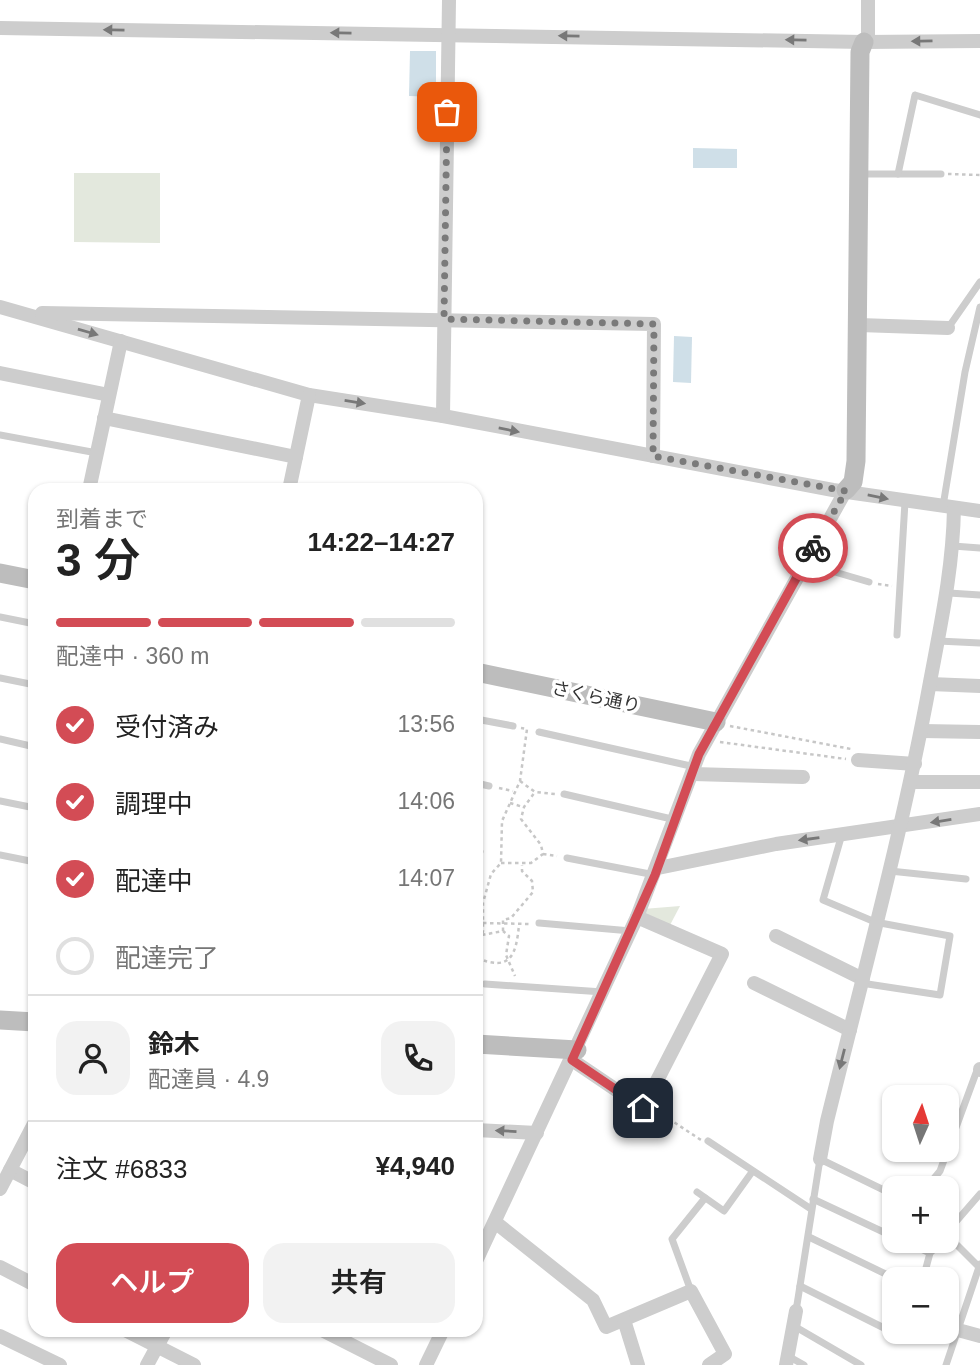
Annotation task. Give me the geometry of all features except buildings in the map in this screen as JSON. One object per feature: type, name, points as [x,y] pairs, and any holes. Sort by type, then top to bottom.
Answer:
[{"type":"street","points":[[443,416],[449,0]]},
{"type":"street","points":[[483,1247],[634,924],[694,771],[804,563],[853,482],[856,461],[859,325],[860,51],[868,36],[869,0]]},
{"type":"street","points":[[0,28],[864,42],[980,41]]},
{"type":"street","points":[[0,307],[309,395],[443,416],[905,502],[980,511]]},
{"type":"street","points":[[23,313],[654,324],[653,456]]},
{"type":"street","points":[[859,325],[948,328]]},
{"type":"street","points":[[91,483],[121,341]]},
{"type":"street","points":[[0,373],[109,395]]},
{"type":"street","points":[[290,483],[309,395]]},
{"type":"street","points":[[104,418],[296,457]]},
{"type":"street","points":[[820,1159],[922,731],[949,593],[953,546],[948,508]]},
{"type":"street","points":[[0,573],[28,579]]},
{"type":"street","name":"さくら通り","points":[[483,674],[717,729]]},
{"type":"street","points":[[930,684],[980,686]]},
{"type":"street","points":[[922,731],[980,732]]},
{"type":"street","points":[[860,760],[915,764]]},
{"type":"street","points":[[694,771],[803,777]]},
{"type":"street","points":[[911,782],[980,782]]},
{"type":"street","points":[[656,872],[776,844],[980,814]]},
{"type":"street","points":[[483,1045],[574,1055],[643,1108],[722,954],[634,924]]},
{"type":"street","points":[[776,936],[862,981]]},
{"type":"street","points":[[754,984],[850,1030]]},
{"type":"street","points":[[0,1020],[28,1022]]},
{"type":"street","points":[[483,1130],[537,1133]]},
{"type":"street","points":[[0,1189],[28,1135]]},
{"type":"street","points":[[10,1170],[28,1179]]},
{"type":"street","points":[[495,1222],[593,1300],[606,1327],[691,1291],[725,1354],[709,1365]]},
{"type":"street","points":[[0,1267],[28,1281]]},
{"type":"street","points":[[787,1360],[794,1318]]},
{"type":"street","points":[[624,1320],[638,1365]]},
{"type":"street","points":[[959,1330],[980,1336]]},
{"type":"street","points":[[0,1336],[60,1365]]},
{"type":"street","points":[[139,1337],[194,1365]]},
{"type":"street","points":[[148,1365],[162,1337]]},
{"type":"street","points":[[348,1337],[391,1365]]},
{"type":"street","points":[[426,1365],[440,1337]]},
{"type":"lane","points":[[898,174],[915,95],[980,115]]},
{"type":"lane","points":[[860,174],[941,174]]},
{"type":"lane","points":[[948,328],[980,282]]},
{"type":"lane","points":[[948,508],[965,372],[980,307]]},
{"type":"lane","points":[[0,435],[97,453]]},
{"type":"lane","points":[[897,635],[905,502]]},
{"type":"lane","points":[[953,546],[980,548]]},
{"type":"lane","points":[[804,563],[869,582]]},
{"type":"lane","points":[[949,593],[980,595]]},
{"type":"lane","points":[[0,617],[28,623]]},
{"type":"lane","points":[[938,641],[980,643]]},
{"type":"lane","points":[[0,678],[28,684]]},
{"type":"lane","points":[[483,720],[513,726]]},
{"type":"lane","points":[[538,732],[694,771]]},
{"type":"lane","points":[[0,739],[28,745]]},
{"type":"lane","points":[[483,785],[489,786]]},
{"type":"lane","points":[[564,794],[676,820]]},
{"type":"lane","points":[[0,801],[28,807]]},
{"type":"lane","points":[[842,834],[823,900],[875,922],[950,936],[940,995],[862,981]]},
{"type":"lane","points":[[0,855],[28,861]]},
{"type":"lane","points":[[567,858],[656,872]]},
{"type":"lane","points":[[889,871],[966,879]]},
{"type":"lane","points":[[540,923],[634,924]]},
{"type":"lane","points":[[485,984],[603,992]]},
{"type":"lane","points":[[936,1176],[976,1073],[980,1070]]},
{"type":"lane","points":[[708,1141],[811,1209]]},
{"type":"lane","points":[[861,1365],[794,1318],[820,1159],[882,1189]]},
{"type":"lane","points":[[697,1192],[724,1211],[752,1172]]},
{"type":"lane","points":[[959,1220],[980,1194]]},
{"type":"lane","points":[[691,1291],[672,1239],[705,1198]]},
{"type":"lane","points":[[813,1199],[882,1231]]},
{"type":"lane","points":[[809,1237],[882,1272]]},
{"type":"lane","points":[[959,1247],[979,1265],[959,1327]]},
{"type":"lane","points":[[926,1267],[930,1253]]},
{"type":"lane","points":[[800,1286],[882,1327]]},
{"type":"lane","points":[[946,1365],[953,1344]]},
{"type":"lane","points":[[787,1360],[804,1365]]},
{"type":"path","points":[[941,174],[980,175]]},
{"type":"path","points":[[869,582],[899,587]]},
{"type":"path","points":[[483,910],[486,887],[501,863],[502,821],[520,781],[527,729],[513,726]]},
{"type":"path","points":[[717,729],[863,752],[860,760],[717,729]]},
{"type":"path","points":[[520,781],[535,792],[564,794]]},
{"type":"path","points":[[489,786],[514,792]]},
{"type":"path","points":[[535,792],[524,807],[523,823],[541,845],[543,854]]},
{"type":"path","points":[[510,803],[524,807]]},
{"type":"path","points":[[483,853],[502,856]]},
{"type":"path","points":[[501,863],[522,865],[531,863],[543,854],[567,858]]},
{"type":"path","points":[[503,931],[503,920],[511,918],[533,892],[532,881],[522,871],[522,865]]},
{"type":"path","points":[[483,929],[484,923],[540,923]]},
{"type":"path","points":[[483,961],[491,964],[508,960],[517,950],[519,925]]},
{"type":"path","points":[[483,935],[503,931]]},
{"type":"path","points":[[503,931],[509,936],[506,955],[520,986]]},
{"type":"path","points":[[645,1103],[699,1140],[708,1141]]},
{"type":"shaded area","points":[[410,51],[436,51],[436,97],[409,96]]},
{"type":"shaded area","points":[[693,148],[737,149],[737,168],[693,168]]},
{"type":"shaded area","points":[[74,173],[160,173],[160,243],[74,242]]},
{"type":"shaded area","points":[[674,336],[692,337],[691,383],[673,382]]},
{"type":"shaded area","points":[[680,906],[669,927],[646,917],[643,909]]},
{"type":"way so far","points":[[447,112],[444,319],[654,324],[653,456],[846,491],[813,548]]},
{"type":"route","points":[[643,1108],[572,1060],[655,875],[699,754],[813,548]]}]
